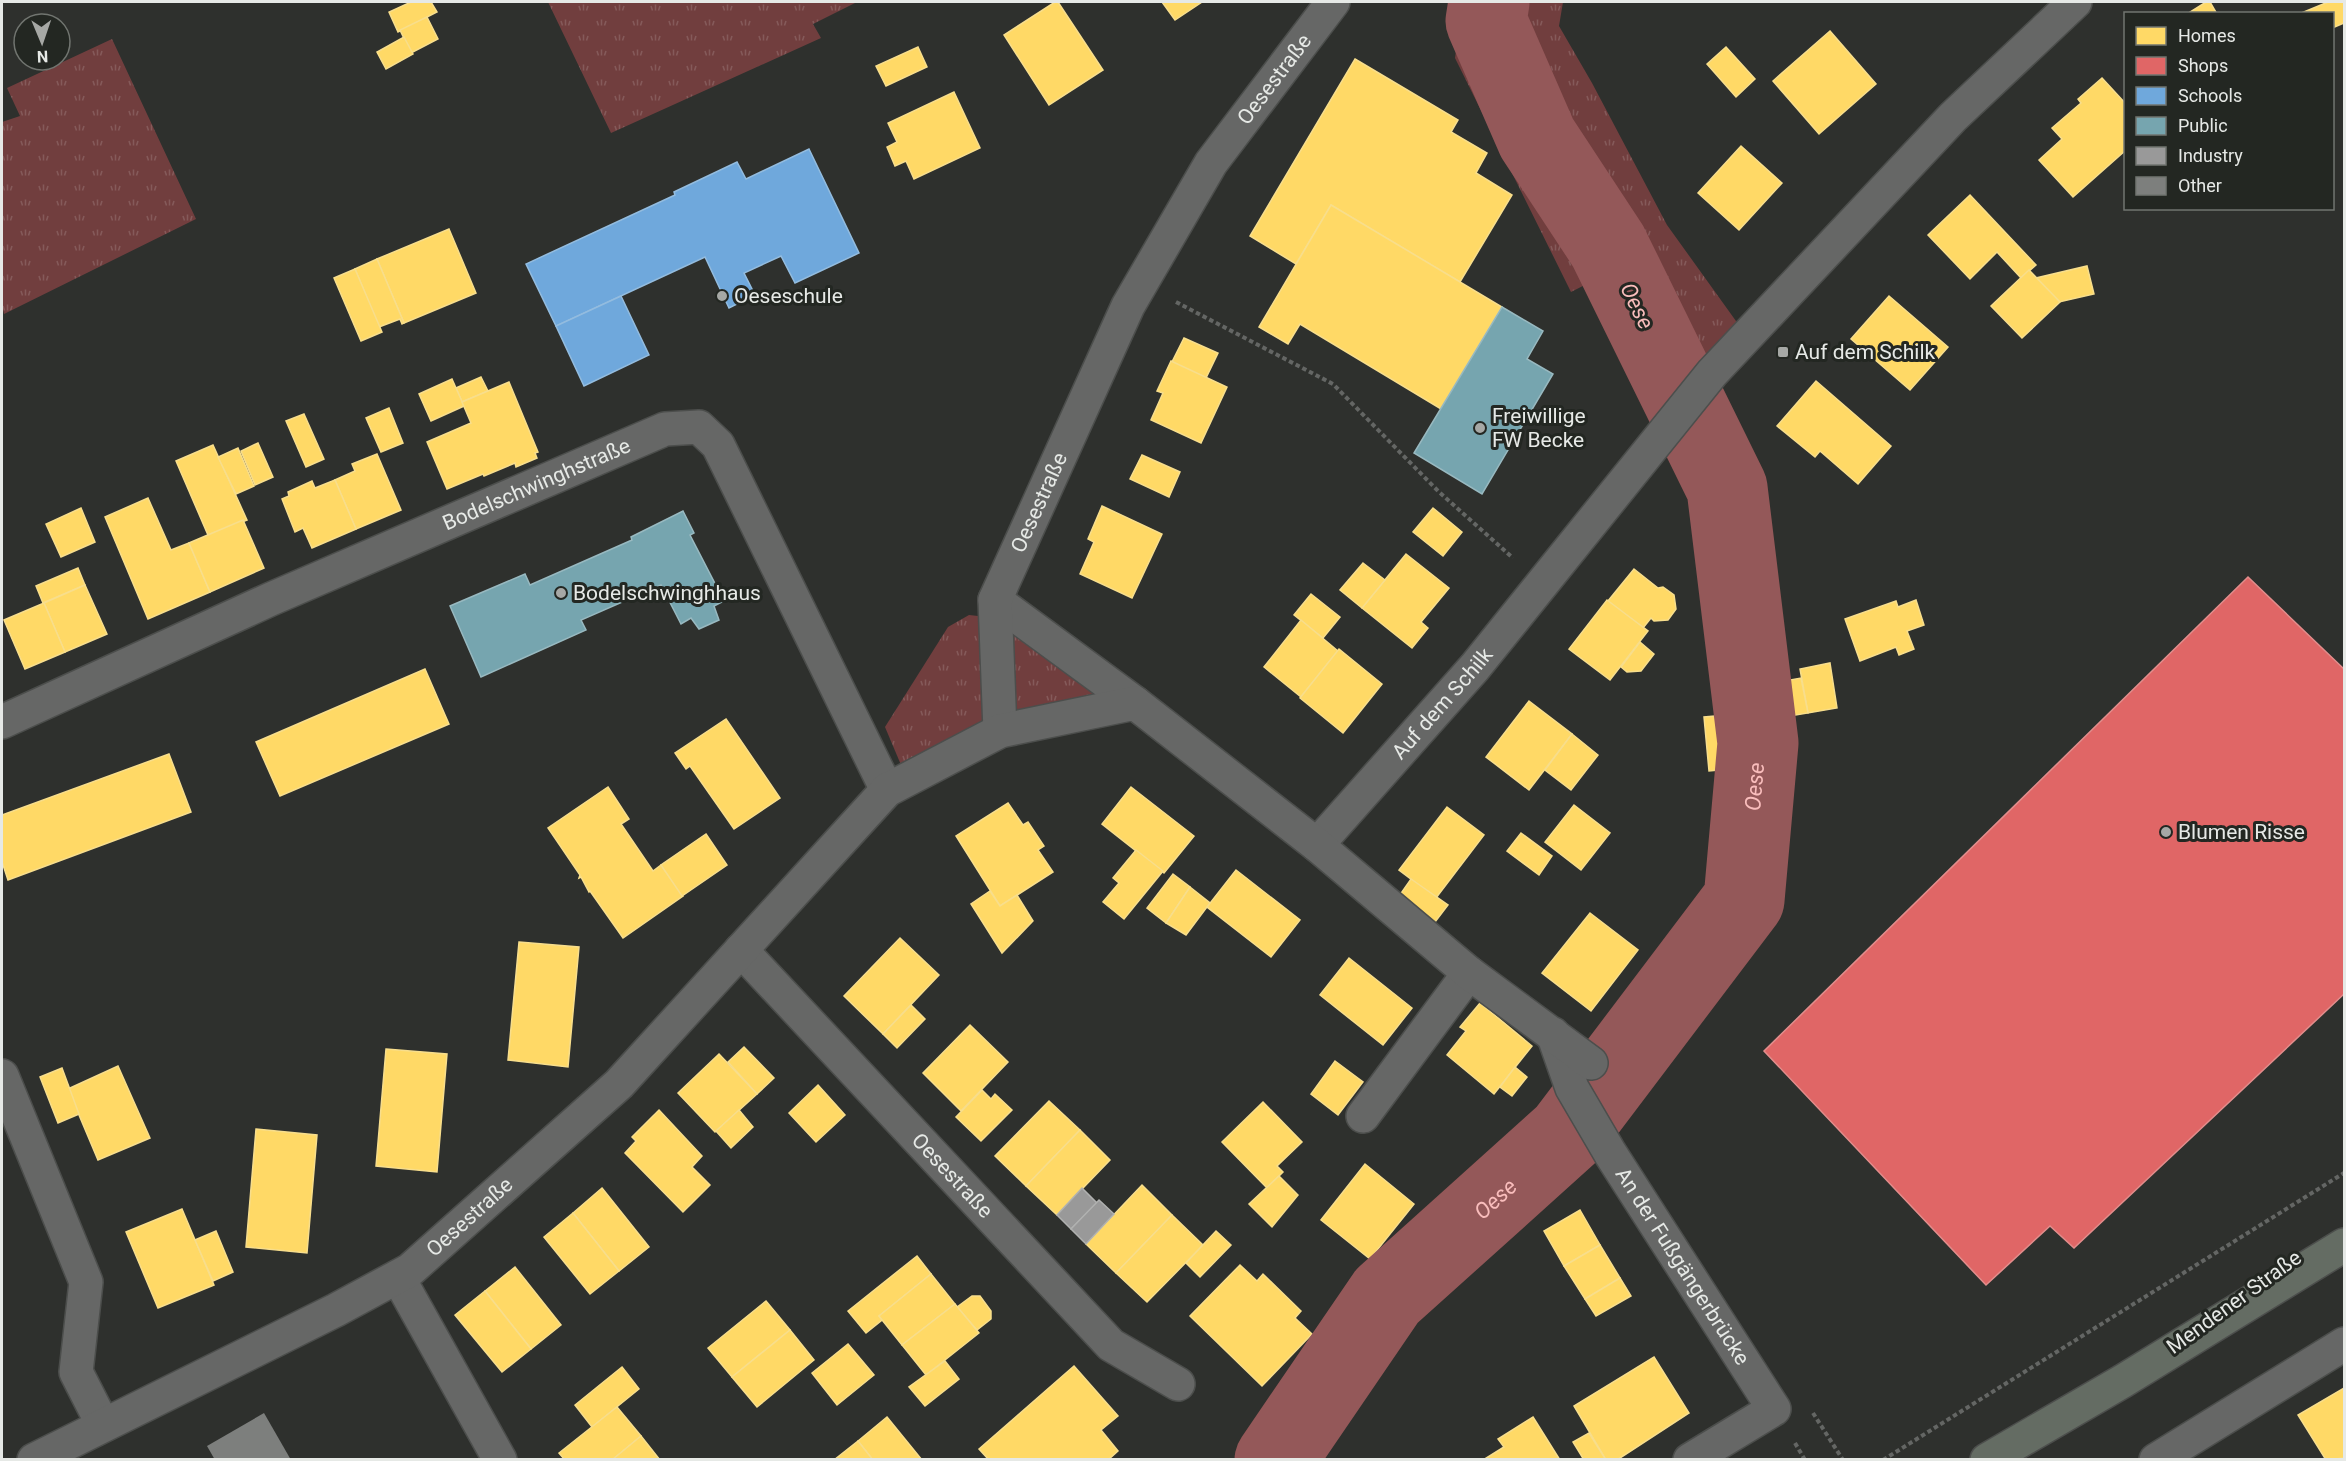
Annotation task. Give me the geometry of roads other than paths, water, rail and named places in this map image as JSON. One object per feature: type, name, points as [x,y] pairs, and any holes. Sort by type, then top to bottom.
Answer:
[{"type":"main road","name":"Mendener Straße","points":[[2123,1381],[2344,1222]]},
{"type":"main road","name":"Mendener Straße","points":[[1987,1460],[2123,1381],[2344,1245]]},
{"type":"street","name":"Oesestraße","points":[[34,1460],[336,1310],[410,1270],[619,1083],[887,790],[1000,731],[995,600],[1128,306],[1211,163],[1333,2]]},
{"type":"street","name":"Auf dem Schilk","points":[[1317,845],[1475,667],[1712,373],[1953,117],[2074,2]]},
{"type":"street","name":"Bodelschwinghstraße","points":[[2,722],[271,599],[664,429],[699,427],[718,445],[887,790]]},
{"type":"street","points":[[995,600],[1135,704],[1317,845],[1469,974],[1363,1116]]},
{"type":"street","points":[[1000,731],[1135,704]]},
{"type":"street","name":"Oesestraße","points":[[741,950],[1111,1345],[1178,1384]]},
{"type":"street","name":"An der Fußgängerbrücke","points":[[1469,974],[1553,1034],[1581,1075],[1610,1153],[1774,1409],[1690,1460]]},
{"type":"street","points":[[2,1076],[86,1282],[76,1372],[103,1425]]},
{"type":"street","points":[[398,1277],[500,1460]]},
{"type":"street","points":[[2156,1460],[2344,1344]]},
{"type":"waterway","name":"Oese","points":[[1275,1460],[1387,1296],[1567,1134],[1744,900],[1758,743],[1727,488],[1608,246],[1537,138],[1486,21],[1489,2]]},
{"type":"place","name":"Oeseschule","points":[[722,296]]},
{"type":"place","name":"Auf dem Schilk","points":[[1783,352]]},
{"type":"place","name":"Freiwillige FW Becke","points":[[1480,428]]},
{"type":"place","name":"Bodelschwinghhaus","points":[[561,593]]},
{"type":"place","name":"Blumen Risse","points":[[2166,832]]}]
